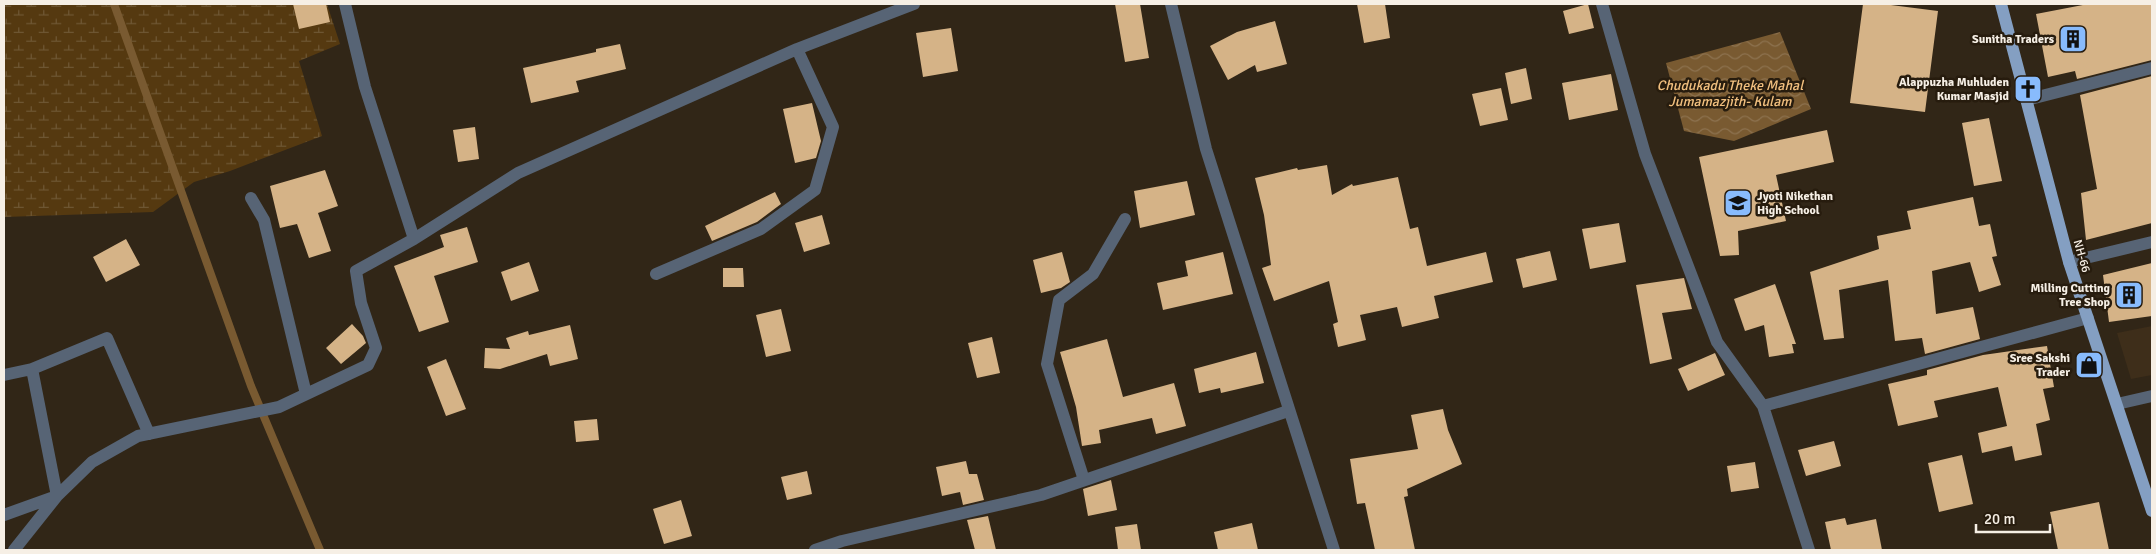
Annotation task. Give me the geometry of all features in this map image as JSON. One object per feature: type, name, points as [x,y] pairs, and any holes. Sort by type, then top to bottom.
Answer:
[{"type":"main road","name":"NH-66","points":[[2001,4],[2069,262],[2117,404],[2148,487],[2152,511]]},
{"type":"street","points":[[345,4],[365,87],[414,239]]},
{"type":"street","points":[[14,550],[57,496],[92,462],[138,436],[229,419],[279,407],[368,365],[376,348],[361,303],[356,271],[414,239],[518,173],[797,49],[914,4]]},
{"type":"street","points":[[1171,4],[1206,149],[1288,411],[1334,550]]},
{"type":"street","points":[[1602,4],[1645,154],[1717,342],[1763,406],[1809,550]]},
{"type":"street","points":[[656,274],[761,229],[815,190],[833,127],[797,49]]},
{"type":"street","points":[[2026,100],[2152,68]]},
{"type":"street","points":[[251,198],[264,220],[306,394]]},
{"type":"street","points":[[1084,480],[1047,364],[1059,300],[1093,274],[1125,219]]},
{"type":"street","points":[[2069,262],[2152,242]]},
{"type":"street","points":[[1763,406],[2088,318]]},
{"type":"street","points":[[4,375],[32,369],[107,338],[149,434]]},
{"type":"street","points":[[32,369],[57,496]]},
{"type":"street","points":[[2117,404],[2152,396]]},
{"type":"street","points":[[814,550],[844,546],[1041,495],[1288,411]]},
{"type":"street","points":[[4,516],[57,496]]},
{"type":"shaded area","points":[[2152,326],[2152,375],[2131,379],[2117,333]]},
{"type":"green space","points":[[4,4],[327,4],[340,44],[299,61],[322,136],[230,171],[194,182],[153,212],[4,217]]},
{"type":"water","name":"Chudukadu Theke Mahal Jumamazjith- Kulam","points":[[1780,32],[1811,109],[1734,141],[1684,131],[1666,63]]},
{"type":"building","points":[[293,4],[326,4],[330,22],[299,29]]},
{"type":"building","points":[[1115,4],[1140,4],[1149,58],[1125,62]]},
{"type":"building","points":[[1357,4],[1385,4],[1390,38],[1364,43]]},
{"type":"building","points":[[1588,4],[1594,28],[1569,34],[1563,11]]},
{"type":"building","points":[[1863,4],[1883,4],[1938,11],[1925,112],[1850,103]]},
{"type":"building","points":[[2088,4],[2152,4],[2152,60],[2077,79],[2075,71],[2048,77],[2036,14]]},
{"type":"building","points":[[1275,21],[1287,64],[1257,72],[1255,65],[1228,80],[1210,46],[1237,32]]},
{"type":"building","points":[[951,28],[958,71],[923,77],[916,33]]},
{"type":"building","points":[[620,44],[626,69],[576,81],[579,92],[531,103],[523,68],[596,52],[596,49]]},
{"type":"building","points":[[1526,68],[1532,99],[1511,104],[1505,73]]},
{"type":"building","points":[[1611,74],[1618,110],[1569,120],[1562,83]]},
{"type":"building","points":[[2152,76],[2152,223],[2086,240],[2081,193],[2097,189],[2080,95]]},
{"type":"building","points":[[1501,88],[1508,120],[1480,126],[1472,94]]},
{"type":"building","points":[[812,103],[821,141],[816,158],[795,163],[783,109]]},
{"type":"building","points":[[1989,118],[2002,181],[1974,186],[1962,123]]},
{"type":"building","points":[[475,127],[479,159],[458,162],[453,130]]},
{"type":"building","points":[[1827,130],[1834,162],[1776,175],[1786,221],[1738,231],[1739,255],[1720,256],[1699,157]]},
{"type":"building","points":[[1327,165],[1332,195],[1352,184],[1353,186],[1398,177],[1410,229],[1418,227],[1427,266],[1486,252],[1493,282],[1434,296],[1439,318],[1402,327],[1397,307],[1360,315],[1366,340],[1338,347],[1333,324],[1338,322],[1329,281],[1274,301],[1262,268],[1271,265],[1264,215],[1255,178],[1297,168],[1298,170]]},
{"type":"building","points":[[325,170],[338,206],[318,213],[331,251],[309,258],[297,224],[280,228],[270,186]]},
{"type":"building","points":[[1187,181],[1195,215],[1140,228],[1134,191]]},
{"type":"building","points":[[775,192],[781,204],[757,222],[712,241],[705,226]]},
{"type":"building","points":[[1973,197],[1979,226],[1990,224],[1997,256],[1992,257],[2001,285],[1979,292],[1970,262],[1932,271],[1936,314],[1973,307],[1980,339],[1925,354],[1922,338],[1895,341],[1888,280],[1839,290],[1844,338],[1824,340],[1810,272],[1879,249],[1877,236],[1911,229],[1907,211]]},
{"type":"building","points":[[822,215],[830,244],[804,252],[795,223]]},
{"type":"building","points":[[1619,223],[1626,262],[1590,269],[1582,229]]},
{"type":"building","points":[[467,227],[478,262],[434,276],[449,322],[419,332],[394,266],[444,247],[440,235]]},
{"type":"building","points":[[126,239],[140,265],[106,282],[93,257]]},
{"type":"building","points":[[1550,251],[1557,280],[1523,288],[1516,259]]},
{"type":"building","points":[[1062,252],[1070,282],[1061,288],[1041,293],[1033,260]]},
{"type":"building","points":[[1223,252],[1233,294],[1163,310],[1157,283],[1188,276],[1185,261]]},
{"type":"building","points":[[529,262],[539,291],[511,301],[501,272]]},
{"type":"building","name":"Milling Cutting Tree Shop","points":[[2152,263],[2152,316],[2109,322],[2103,275]]},
{"type":"building","points":[[723,268],[743,268],[744,287],[723,287]]},
{"type":"building","points":[[1684,278],[1692,309],[1662,313],[1672,359],[1650,364],[1636,285]]},
{"type":"building","points":[[1775,284],[1796,344],[1792,344],[1794,353],[1769,357],[1764,325],[1745,331],[1734,299]]},
{"type":"building","points":[[781,309],[791,351],[766,357],[756,315]]},
{"type":"building","points":[[352,324],[363,336],[366,343],[341,364],[326,348]]},
{"type":"building","points":[[570,325],[578,359],[550,366],[547,354],[500,369],[484,368],[485,348],[510,349],[506,338],[528,331],[529,335]]},
{"type":"building","points":[[992,337],[1000,373],[977,378],[968,343]]},
{"type":"building","points":[[1107,339],[1123,397],[1174,383],[1186,426],[1156,434],[1152,418],[1099,430],[1101,443],[1082,446],[1076,407],[1060,352]]},
{"type":"building","points":[[2047,346],[2054,387],[2043,389],[2050,420],[2036,424],[2042,455],[2015,461],[2012,446],[1982,453],[1978,433],[2007,426],[1998,387],[1934,401],[1938,417],[1898,426],[1888,384],[1927,375],[1927,370],[1983,355]]},
{"type":"building","points":[[1256,352],[1264,383],[1221,393],[1220,388],[1199,393],[1194,369]]},
{"type":"building","points":[[1715,353],[1725,375],[1688,391],[1678,369]]},
{"type":"building","points":[[446,359],[466,409],[446,416],[427,367]]},
{"type":"building","points":[[1443,409],[1448,430],[1462,464],[1407,489],[1408,496],[1404,497],[1415,550],[1375,550],[1365,503],[1357,504],[1350,459],[1418,449],[1411,415]]},
{"type":"building","points":[[597,419],[599,440],[576,442],[574,421]]},
{"type":"building","points":[[1834,441],[1841,466],[1806,476],[1798,450]]},
{"type":"building","points":[[1962,455],[1973,504],[1939,512],[1928,463]]},
{"type":"building","points":[[966,461],[969,474],[977,474],[984,500],[963,505],[960,492],[942,496],[936,467]]},
{"type":"building","points":[[1755,462],[1759,488],[1731,492],[1727,466]]},
{"type":"building","points":[[807,471],[812,494],[787,500],[781,477]]},
{"type":"building","points":[[1111,480],[1117,510],[1088,516],[1083,489]]},
{"type":"building","points":[[681,500],[692,536],[664,544],[653,509]]},
{"type":"building","points":[[2099,502],[2109,550],[2058,550],[2050,512]]},
{"type":"building","points":[[988,516],[996,550],[975,550],[967,520]]},
{"type":"building","points":[[1845,518],[1847,525],[1876,519],[1882,550],[1831,550],[1825,522]]},
{"type":"building","points":[[1252,523],[1258,550],[1218,550],[1214,532]]},
{"type":"building","points":[[1137,524],[1141,550],[1118,550],[1115,527]]},
{"type":"waterway","points":[[114,4],[251,386],[320,550]]},
{"type":"place","name":"Sunitha Traders","points":[[2073,39]]},
{"type":"place","name":"Alappuzha Muhluden Kumar Masjid","points":[[2028,89]]},
{"type":"place","name":"Jyoti Nikethan High School","points":[[1738,203]]},
{"type":"place","name":"Milling Cutting Tree Shop","points":[[2129,295]]},
{"type":"place","name":"Sree Sakshi Trader","points":[[2089,365]]}]
